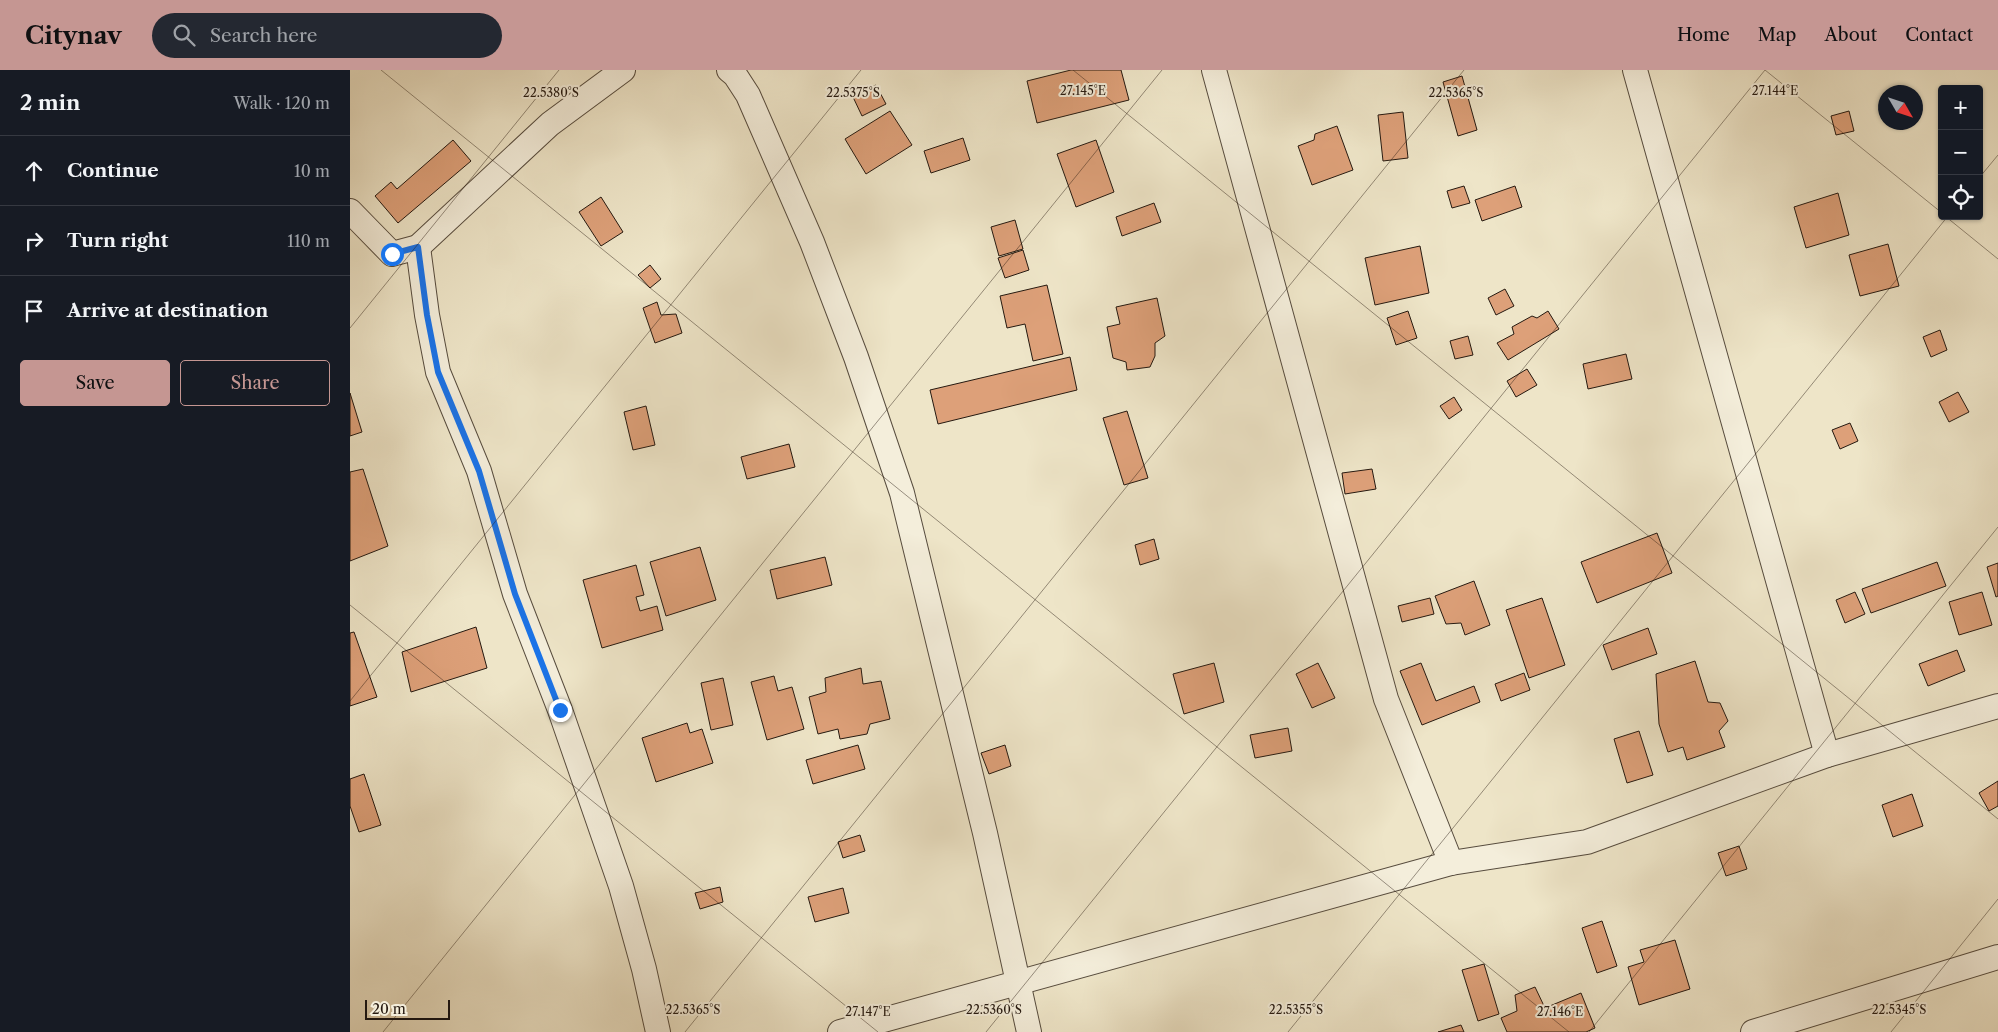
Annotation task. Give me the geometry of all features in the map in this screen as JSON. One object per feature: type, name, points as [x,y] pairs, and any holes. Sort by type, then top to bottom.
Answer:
[{"type":"street","points":[[350,211],[392,254],[418,247],[550,124],[623,70]]},
{"type":"street","points":[[729,70],[735,75],[748,95],[812,242],[856,357],[902,493],[985,832],[1029,1032]]},
{"type":"street","points":[[1214,70],[1386,700],[1452,862]]},
{"type":"street","points":[[1635,70],[1827,755]]},
{"type":"street","points":[[418,247],[427,315],[438,372],[479,471],[515,594],[560,710],[621,886],[644,969],[658,1032]]},
{"type":"street","points":[[840,1032],[1452,862],[1587,842],[1827,755],[1998,706]]},
{"type":"street","points":[[1769,1030],[1998,957]]},
{"type":"building","points":[[1071,70],[1121,70],[1129,100],[1037,123],[1027,81]]},
{"type":"building","points":[[1462,76],[1477,130],[1458,136],[1443,82]]},
{"type":"building","points":[[876,85],[886,104],[862,116],[853,97]]},
{"type":"building","points":[[890,111],[912,145],[866,174],[845,139]]},
{"type":"building","points":[[1849,111],[1854,131],[1836,135],[1831,116]]},
{"type":"building","points":[[1403,112],[1408,158],[1383,161],[1378,115]]},
{"type":"building","points":[[1337,126],[1353,170],[1312,185],[1298,146],[1314,140],[1315,134]]},
{"type":"building","points":[[963,138],[970,160],[931,173],[924,151]]},
{"type":"building","points":[[453,140],[471,161],[398,223],[375,196],[391,182],[397,189]]},
{"type":"building","points":[[1096,140],[1114,192],[1076,207],[1057,154]]},
{"type":"building","points":[[1464,186],[1470,203],[1452,208],[1447,191]]},
{"type":"building","points":[[1515,186],[1522,207],[1482,221],[1475,200]]},
{"type":"building","points":[[1838,193],[1849,235],[1806,248],[1794,207]]},
{"type":"building","points":[[601,197],[623,232],[601,246],[579,212]]},
{"type":"building","points":[[1154,203],[1161,222],[1122,236],[1116,217]]},
{"type":"building","points":[[1015,220],[1023,249],[999,256],[991,227]]},
{"type":"building","points":[[1888,244],[1899,286],[1860,296],[1849,255]]},
{"type":"building","points":[[1420,246],[1429,293],[1375,305],[1365,258]]},
{"type":"building","points":[[1023,250],[1029,270],[1005,278],[998,258]]},
{"type":"building","points":[[650,265],[661,279],[650,288],[638,275]]},
{"type":"building","points":[[1047,285],[1063,354],[1033,361],[1025,324],[1007,328],[1000,296]]},
{"type":"building","points":[[1505,289],[1514,306],[1496,315],[1488,298]]},
{"type":"building","points":[[1157,298],[1165,336],[1155,343],[1155,356],[1150,367],[1127,370],[1126,362],[1113,358],[1107,327],[1120,324],[1116,307]]},
{"type":"building","points":[[657,302],[661,315],[676,314],[682,333],[655,343],[643,308]]},
{"type":"building","points":[[1408,311],[1417,338],[1396,345],[1387,318]]},
{"type":"building","points":[[1548,311],[1559,329],[1508,360],[1497,343],[1514,334],[1512,327],[1532,316],[1537,318]]},
{"type":"building","points":[[1940,330],[1947,350],[1931,357],[1923,337]]},
{"type":"building","points":[[1468,336],[1473,355],[1455,359],[1450,341]]},
{"type":"building","points":[[1626,354],[1632,379],[1588,389],[1583,364]]},
{"type":"building","points":[[1070,357],[1077,390],[938,424],[930,390]]},
{"type":"building","points":[[1527,369],[1537,385],[1516,397],[1507,381]]},
{"type":"building","points":[[1958,392],[1969,412],[1949,422],[1939,402]]},
{"type":"building","points":[[350,393],[362,432],[350,436]]},
{"type":"building","points":[[1454,397],[1462,410],[1449,419],[1440,406]]},
{"type":"building","points":[[646,406],[655,445],[633,450],[624,412]]},
{"type":"building","points":[[1127,411],[1148,478],[1124,485],[1103,418]]},
{"type":"building","points":[[1850,423],[1858,441],[1840,449],[1832,430]]},
{"type":"building","points":[[789,444],[795,467],[747,479],[741,457]]},
{"type":"building","points":[[363,469],[388,546],[350,561],[350,472]]},
{"type":"building","points":[[1372,469],[1376,489],[1345,494],[1342,473]]},
{"type":"building","points":[[1657,533],[1672,573],[1597,603],[1581,562]]},
{"type":"building","points":[[1154,539],[1159,559],[1140,565],[1135,545]]},
{"type":"building","points":[[700,547],[716,600],[666,616],[650,562]]},
{"type":"building","points":[[825,557],[832,585],[777,599],[770,570]]},
{"type":"building","points":[[1937,562],[1946,586],[1871,613],[1862,589]]},
{"type":"building","points":[[1998,563],[1998,596],[1996,597],[1987,567]]},
{"type":"building","points":[[636,565],[644,595],[636,597],[640,611],[657,606],[663,630],[602,648],[583,580]]},
{"type":"building","points":[[1474,581],[1490,625],[1465,635],[1461,623],[1446,624],[1435,596]]},
{"type":"building","points":[[1855,592],[1865,614],[1845,623],[1836,600]]},
{"type":"building","points":[[1982,592],[1992,625],[1959,635],[1949,602]]},
{"type":"building","points":[[1430,598],[1434,614],[1402,622],[1398,606]]},
{"type":"building","points":[[1542,598],[1565,665],[1529,678],[1506,610]]},
{"type":"building","points":[[476,627],[487,668],[411,692],[402,652]]},
{"type":"building","points":[[1648,628],[1657,654],[1612,670],[1603,645]]},
{"type":"building","points":[[354,632],[377,697],[350,706],[350,633]]},
{"type":"building","points":[[1957,650],[1965,671],[1928,686],[1919,664]]},
{"type":"building","points":[[1695,661],[1708,702],[1720,703],[1728,721],[1719,731],[1725,747],[1687,760],[1683,747],[1668,752],[1659,724],[1656,674]]},
{"type":"building","points":[[1214,663],[1224,702],[1184,714],[1173,674]]},
{"type":"building","points":[[1318,663],[1335,698],[1312,708],[1296,674]]},
{"type":"building","points":[[1421,663],[1436,701],[1474,686],[1480,702],[1422,725],[1400,671]]},
{"type":"building","points":[[861,668],[863,684],[881,681],[890,719],[870,724],[867,734],[840,739],[838,729],[818,734],[809,697],[826,692],[825,678]]},
{"type":"building","points":[[1524,673],[1530,690],[1501,701],[1495,684]]},
{"type":"building","points":[[774,676],[778,691],[792,687],[804,729],[767,740],[751,682]]},
{"type":"building","points":[[723,678],[733,725],[711,730],[701,683]]},
{"type":"building","points":[[687,723],[690,733],[702,729],[713,763],[656,782],[642,738]]},
{"type":"building","points":[[1288,728],[1292,751],[1255,758],[1250,735]]},
{"type":"building","points":[[1639,731],[1653,775],[1627,783],[1614,739]]},
{"type":"building","points":[[858,745],[865,769],[813,784],[806,760]]},
{"type":"building","points":[[1005,745],[1011,766],[989,774],[981,753]]},
{"type":"building","points":[[364,774],[381,825],[359,832],[350,806],[350,779]]},
{"type":"building","points":[[1998,781],[1998,806],[1989,811],[1979,793]]},
{"type":"building","points":[[1912,794],[1923,826],[1893,837],[1882,805]]},
{"type":"building","points":[[860,835],[865,851],[843,858],[838,842]]},
{"type":"building","points":[[1739,846],[1747,869],[1726,876],[1718,853]]},
{"type":"building","points":[[720,887],[723,902],[700,909],[695,893]]},
{"type":"building","points":[[843,888],[849,913],[815,922],[808,897]]},
{"type":"building","points":[[1602,921],[1617,966],[1597,973],[1582,928]]},
{"type":"building","points":[[1675,940],[1690,989],[1639,1005],[1628,967],[1644,962],[1640,950]]},
{"type":"building","points":[[1484,964],[1499,1014],[1478,1021],[1462,970]]},
{"type":"building","points":[[1535,987],[1545,1008],[1581,993],[1595,1028],[1586,1032],[1507,1032],[1501,1018],[1517,1011],[1515,995]]},
{"type":"building","points":[[1461,1025],[1464,1032],[1438,1032]]},
{"type":"route","points":[[392,254],[418,247],[427,315],[438,372],[479,471],[515,594],[560,710]]}]
